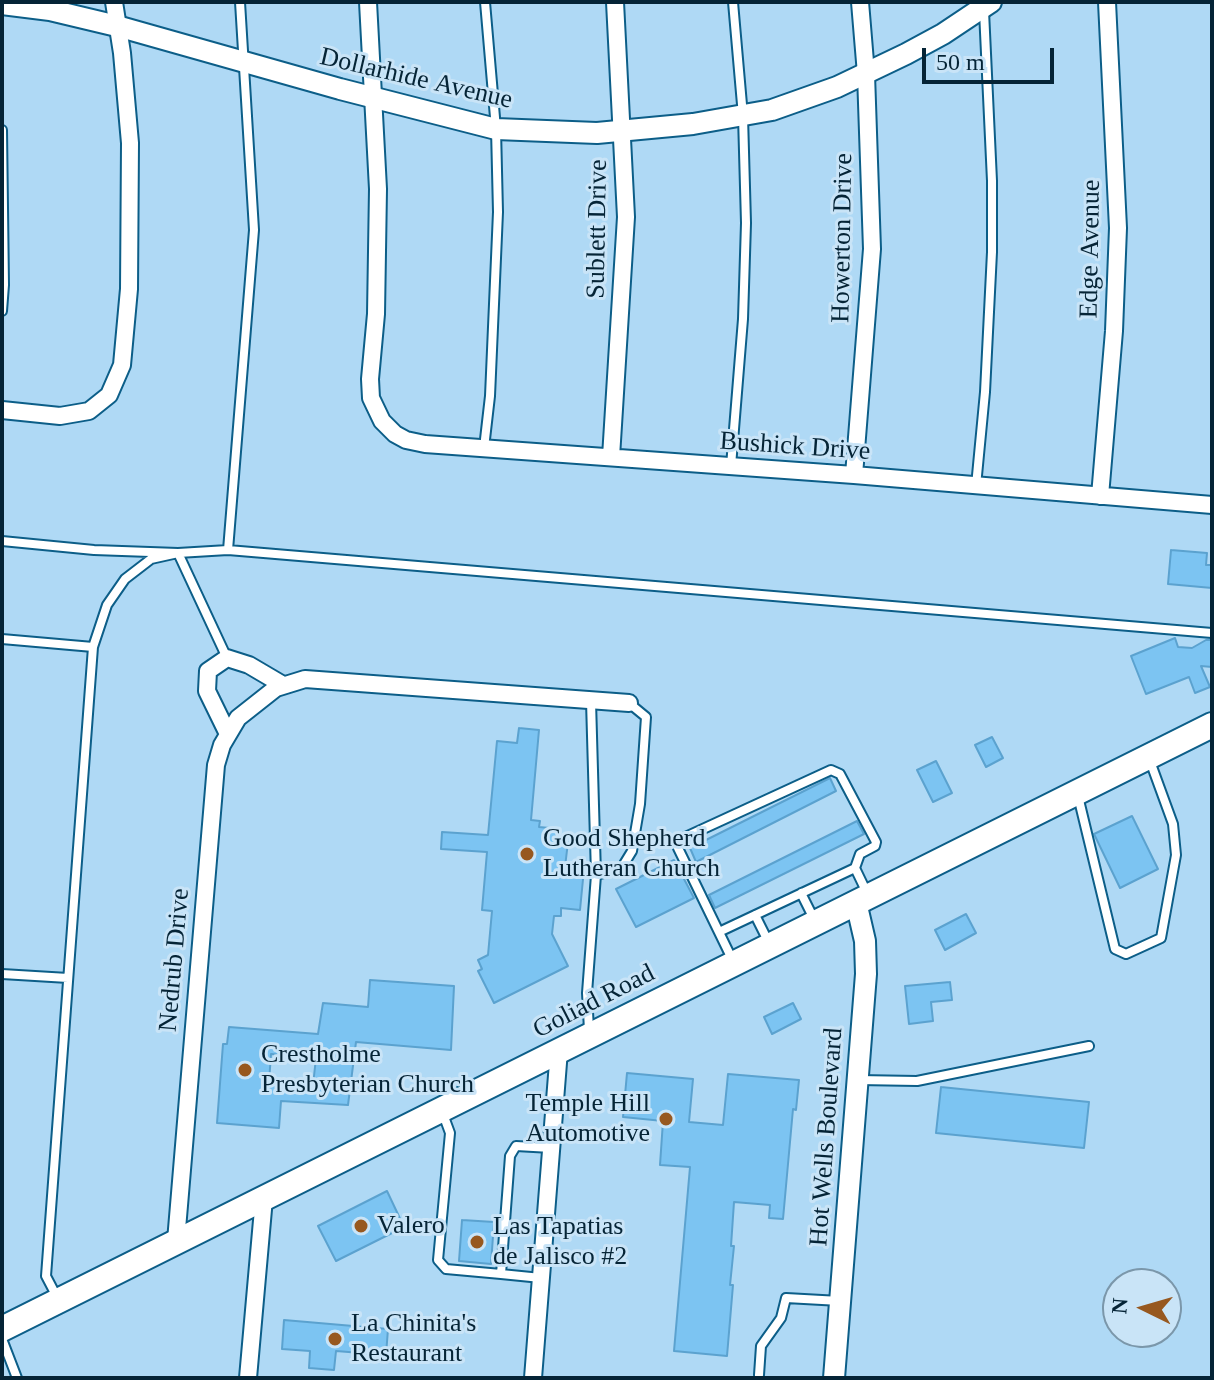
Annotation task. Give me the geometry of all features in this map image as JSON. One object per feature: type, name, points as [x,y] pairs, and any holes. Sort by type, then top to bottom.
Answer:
[{"type":"main road","name":"Goliad Road","points":[[2,1329],[1212,725]]},
{"type":"street","points":[[2,410],[77,415],[109,395],[122,365],[129,289],[130,143],[114,2]]},
{"type":"street","points":[[368,2],[373,98]]},
{"type":"street","name":"Sublett Drive","points":[[611,457],[626,217],[615,2]]},
{"type":"street","name":"Howerton Drive","points":[[854,475],[872,249],[866,74],[860,2]]},
{"type":"street","name":"Edge Avenue","points":[[1100,496],[1117,280],[1116,152],[1107,2]]},
{"type":"street","name":"Dollarhide Avenue","points":[[2,4],[50,10],[117,26],[496,129],[623,132],[743,116],[837,87],[943,34],[986,4]]},
{"type":"street","name":"Bushick Drive","points":[[373,98],[378,189],[371,398],[382,421],[406,440],[425,444],[1212,505]]},
{"type":"street","points":[[228,734],[207,691],[208,671],[227,658],[249,665],[283,685],[305,679],[629,703]]},
{"type":"street","name":"Nedrub Drive","points":[[176,1241],[216,765],[238,718],[283,685]]},
{"type":"street","name":"Hot Wells Boulevard","points":[[834,1378],[866,974],[862,899]]},
{"type":"street","points":[[533,1378],[559,1050]]},
{"type":"street","points":[[248,1378],[264,1198]]},
{"type":"lane","points":[[228,550],[254,244],[240,2]]},
{"type":"lane","points":[[484,448],[497,275],[496,129],[485,2]]},
{"type":"lane","points":[[731,466],[743,319],[746,223],[743,116],[733,2]]},
{"type":"lane","points":[[976,486],[985,392],[992,252],[986,4]]},
{"type":"lane","points":[[2,130],[2,311]]},
{"type":"lane","points":[[2,541],[94,550],[178,553],[228,550],[1212,633]]},
{"type":"lane","points":[[59,1300],[46,1276],[93,647],[107,605],[125,579],[151,559],[178,553]]},
{"type":"lane","points":[[178,553],[227,658]]},
{"type":"lane","points":[[2,639],[93,647]]},
{"type":"lane","points":[[590,1035],[587,993],[596,875],[591,700]]},
{"type":"lane","points":[[596,875],[621,869],[632,851],[640,804],[646,717],[629,703]]},
{"type":"lane","points":[[1077,792],[1115,949],[1126,954],[1161,938],[1176,855],[1173,824],[1148,757]]},
{"type":"lane","points":[[734,963],[678,848],[679,840],[831,770],[840,774],[876,842],[875,846],[860,854],[855,868],[862,899]]},
{"type":"lane","points":[[719,932],[855,868]]},
{"type":"lane","points":[[801,893],[816,922]]},
{"type":"lane","points":[[755,915],[770,945]]},
{"type":"lane","points":[[2,974],[68,978]]},
{"type":"lane","points":[[858,1080],[917,1081],[1089,1046]]},
{"type":"lane","points":[[442,1109],[450,1133],[438,1260],[446,1269],[541,1278]]},
{"type":"lane","points":[[501,1274],[510,1156],[516,1146],[551,1148]]},
{"type":"lane","points":[[759,1375],[761,1346],[781,1318],[786,1298],[840,1301]]},
{"type":"lane","points":[[2,1339],[17,1378]]},
{"type":"building","points":[[1171,550],[1207,553],[1206,565],[1212,565],[1212,588],[1168,584]]},
{"type":"building","points":[[1175,638],[1178,647],[1192,648],[1212,640],[1212,667],[1201,666],[1210,687],[1195,693],[1189,677],[1146,694],[1131,656]]},
{"type":"building","name":"Good Shepherd Lutheran Church","points":[[519,728],[539,730],[531,820],[540,821],[539,827],[560,829],[559,841],[568,842],[565,867],[584,869],[580,910],[561,908],[561,916],[554,916],[552,934],[568,966],[494,1003],[478,971],[482,969],[478,960],[488,955],[492,911],[482,910],[487,852],[441,849],[442,832],[488,835],[497,741],[517,743]]},
{"type":"building","points":[[992,737],[1003,758],[986,767],[975,745]]},
{"type":"building","points":[[936,761],[952,793],[933,802],[917,770]]},
{"type":"building","points":[[830,778],[836,791],[696,862],[690,848]]},
{"type":"building","points":[[1132,816],[1158,869],[1120,888],[1094,834]]},
{"type":"building","points":[[857,821],[864,834],[715,908],[709,895]]},
{"type":"building","points":[[674,860],[694,898],[636,927],[616,889]]},
{"type":"building","points":[[966,914],[976,933],[945,950],[935,930]]},
{"type":"building","name":"Crestholme Presbyterian Church","points":[[370,980],[454,986],[451,1050],[356,1042],[348,1105],[281,1101],[279,1128],[217,1123],[223,1044],[227,1044],[229,1027],[318,1034],[323,1003],[368,1007]],"holes":[[[271,1054],[316,1058],[313,1085],[269,1082]]]},
{"type":"building","points":[[950,982],[952,1000],[931,1002],[933,1021],[909,1024],[905,986]]},
{"type":"building","points":[[793,1003],[801,1019],[772,1034],[764,1017]]},
{"type":"building","points":[[627,1073],[693,1079],[689,1122],[723,1125],[728,1074],[799,1080],[796,1110],[793,1109],[783,1219],[769,1218],[770,1205],[734,1202],[730,1285],[733,1285],[727,1356],[674,1351],[690,1167],[660,1165],[663,1121],[623,1117]]},
{"type":"building","points":[[941,1087],[1089,1102],[1084,1148],[936,1133]]},
{"type":"building","name":"Valero","points":[[387,1191],[404,1227],[336,1261],[318,1226]]},
{"type":"building","name":"Las Tapatias de Jalisco #2","points":[[462,1220],[494,1222],[491,1264],[459,1261]]},
{"type":"building","name":"La Chinita's Restaurant","points":[[284,1320],[388,1329],[386,1355],[336,1351],[334,1370],[309,1368],[310,1351],[282,1349]]},
{"type":"place","name":"Good Shepherd Lutheran Church","points":[[527,854]]},
{"type":"place","name":"Crestholme Presbyterian Church","points":[[245,1070]]},
{"type":"place","name":"Temple Hill Automotive","points":[[666,1119]]},
{"type":"place","name":"Valero","points":[[361,1226]]},
{"type":"place","name":"Las Tapatias de Jalisco #2","points":[[477,1242]]},
{"type":"place","name":"La Chinita's Restaurant","points":[[335,1339]]}]
